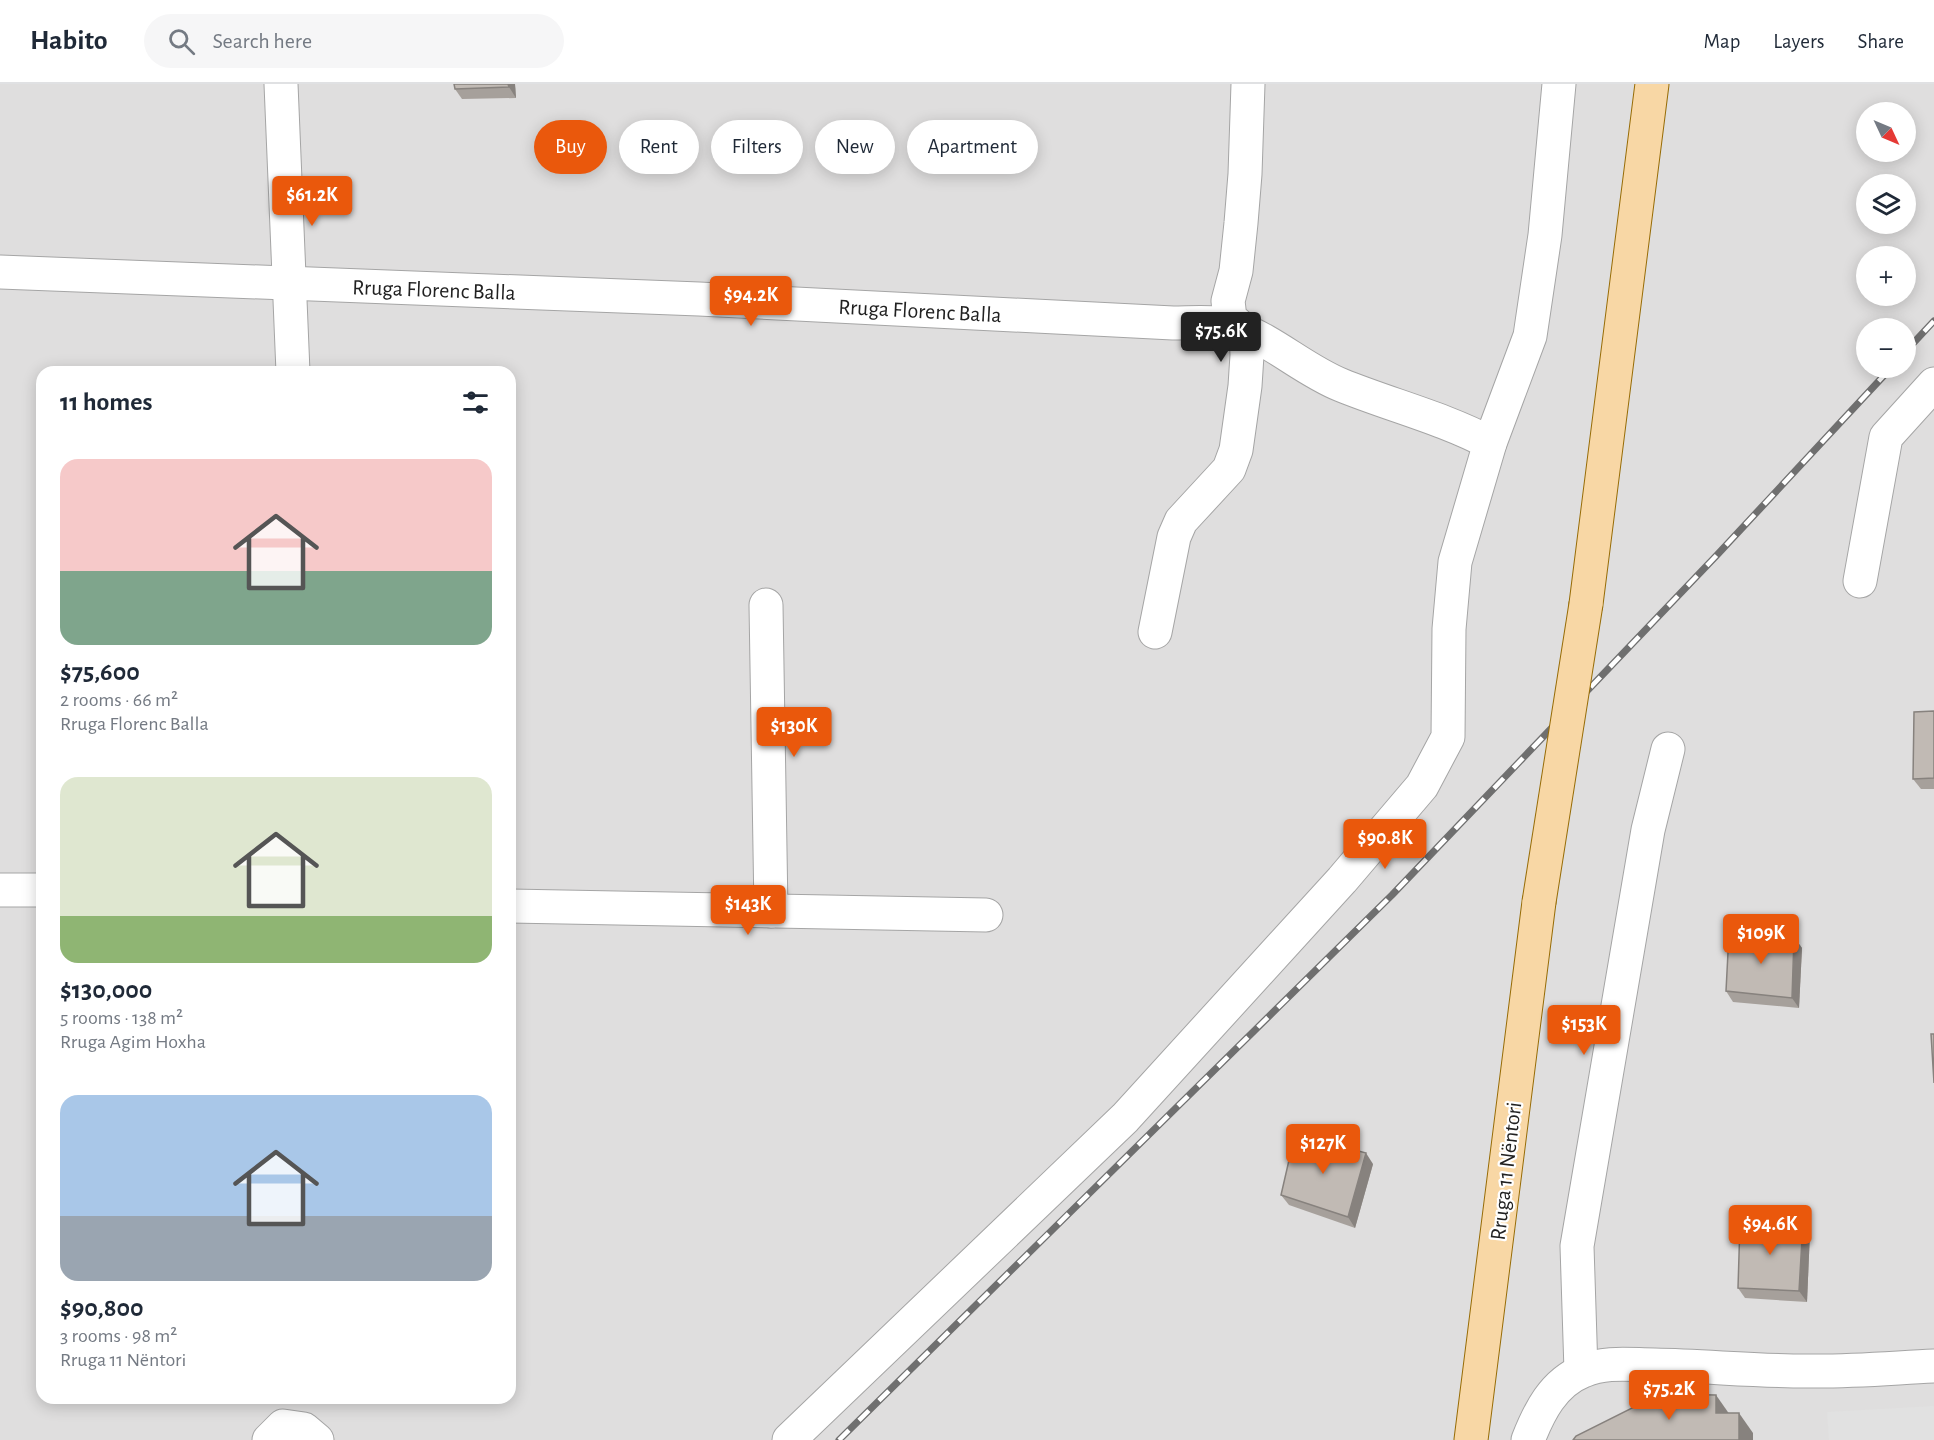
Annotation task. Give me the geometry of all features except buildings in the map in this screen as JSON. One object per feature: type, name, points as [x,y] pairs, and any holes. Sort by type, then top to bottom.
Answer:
[{"type":"main road","name":"Rruga 11 Nëntori","points":[[1471,1440],[1539,902],[1586,604],[1652,84]]},
{"type":"street","points":[[281,84],[293,366]]},
{"type":"street","points":[[1155,632],[1174,537],[1180,521],[1229,469],[1236,450],[1245,386],[1246,332],[1230,318],[1228,301],[1236,271],[1241,224],[1248,84]]},
{"type":"street","points":[[789,1440],[1125,1118],[1342,880],[1422,786],[1448,737],[1449,629],[1455,562],[1490,443],[1530,336],[1545,235],[1559,84]]},
{"type":"street","name":"Rruga Florenc Balla","points":[[0,272],[699,299],[1173,323],[1217,323],[1246,332],[1337,383],[1464,429],[1490,443]]},
{"type":"street","points":[[1860,581],[1886,437],[1934,384]]},
{"type":"street","points":[[766,606],[771,911]]},
{"type":"street","points":[[1581,1371],[1577,1246],[1648,830],[1668,749]]},
{"type":"street","points":[[0,890],[36,890]]},
{"type":"street","points":[[516,906],[986,915]]},
{"type":"street","points":[[1527,1440],[1551,1395],[1567,1379],[1599,1365],[1808,1371],[1934,1366]]},
{"type":"street","points":[[269,1440],[284,1426],[304,1429],[317,1440]]},
{"type":"shaded area","points":[[0,84],[1934,84],[1934,1440],[0,1440]]},
{"type":"shaded area","points":[[1934,1406],[1934,1440],[1829,1440],[1827,1412]]},
{"type":"railway","points":[[1916,340],[1934,321]]},
{"type":"railway","points":[[839,1440],[1392,895],[1717,555],[1882,378]]}]
